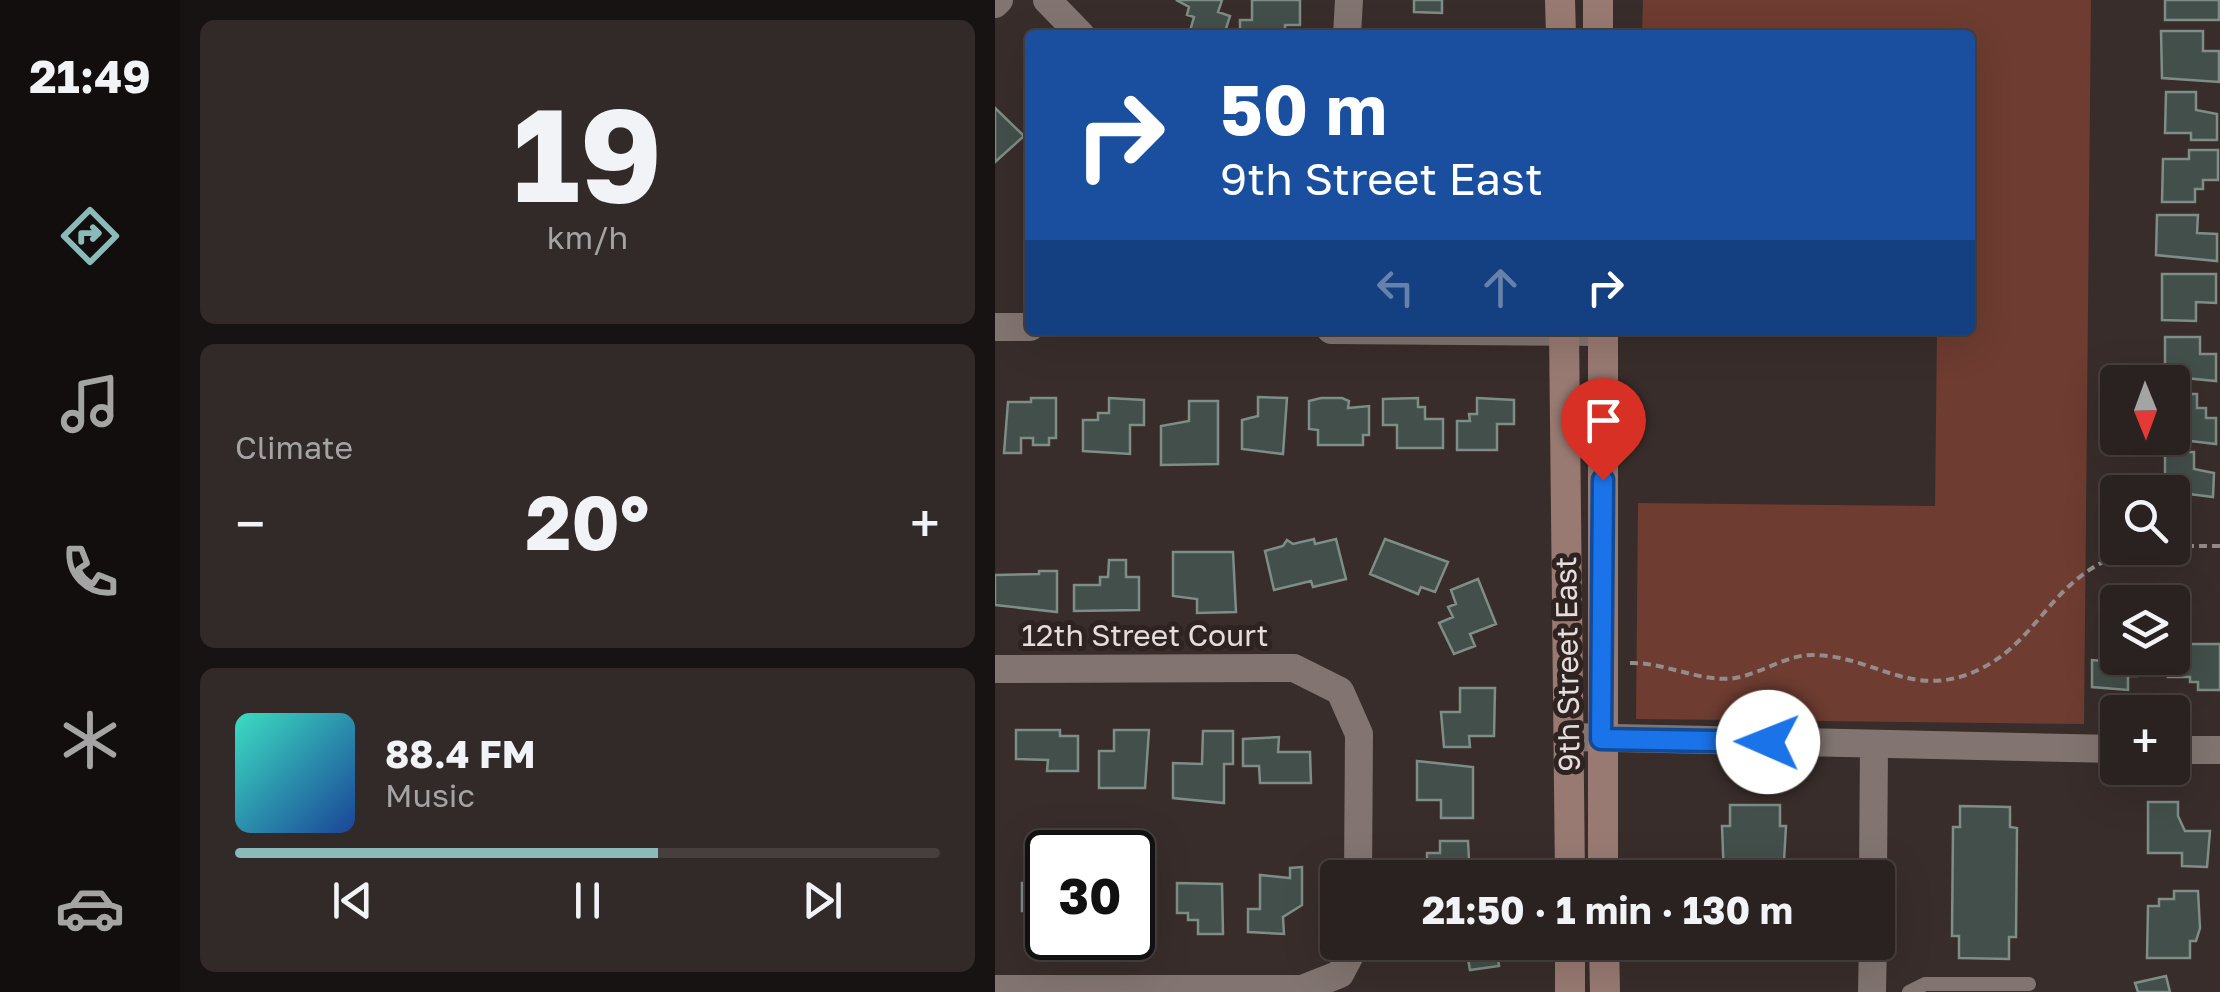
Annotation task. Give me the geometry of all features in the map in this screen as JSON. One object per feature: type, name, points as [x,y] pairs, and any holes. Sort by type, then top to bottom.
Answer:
[{"type":"main road","points":[[1560,0],[1561,30]]},
{"type":"main road","points":[[1597,0],[1598,30]]},
{"type":"main road","name":"9th Street East","points":[[1564,335],[1569,860]]},
{"type":"main road","name":"9th Street East","points":[[1603,335],[1603,860]]},
{"type":"main road","points":[[1570,960],[1570,992]]},
{"type":"main road","points":[[1604,960],[1605,992]]},
{"type":"street","points":[[1047,0],[1076,30]]},
{"type":"street","points":[[1347,30],[1349,0]]},
{"type":"street","points":[[995,327],[1025,328]]},
{"type":"street","name":"12th Street Court","points":[[995,669],[1294,668],[1340,691],[1359,734],[1358,860]]},
{"type":"street","points":[[1569,737],[2100,749]]},
{"type":"street","points":[[1873,860],[1874,745]]},
{"type":"street","points":[[2190,750],[2220,750]]},
{"type":"street","points":[[995,989],[1301,989],[1340,974],[1347,960]]},
{"type":"street","points":[[1873,960],[1873,992]]},
{"type":"lane","points":[[1909,992],[1925,984],[2029,984]]},
{"type":"path","points":[[2190,546],[2220,546]]},
{"type":"path","points":[[1628,663],[1737,678],[1809,654],[1863,663],[1888,676],[1945,679],[1996,660],[2083,572],[2100,561]]},
{"type":"shaded area","points":[[1643,0],[2091,0],[2084,724],[1636,719],[1638,503],[1935,506],[1937,335],[1975,335],[1975,30],[1642,30]]},
{"type":"building","points":[[1176,0],[1222,0],[1218,12],[1230,16],[1226,30],[1190,30],[1194,17],[1187,15],[1189,7]]},
{"type":"building","points":[[1252,0],[1300,0],[1300,25],[1285,25],[1285,30],[1240,30],[1240,20],[1252,20]]},
{"type":"building","points":[[1414,0],[1442,0],[1442,13],[1414,12]]},
{"type":"building","points":[[2165,0],[2219,0],[2219,20],[2165,20]]},
{"type":"building","points":[[2161,31],[2203,31],[2203,51],[2219,51],[2219,82],[2162,78]]},
{"type":"building","points":[[2166,92],[2196,92],[2196,110],[2217,114],[2217,140],[2191,140],[2191,133],[2165,133]]},
{"type":"building","points":[[995,108],[1024,136],[995,162]]},
{"type":"building","points":[[2189,150],[2218,150],[2218,180],[2203,180],[2203,189],[2195,189],[2195,202],[2162,202],[2163,159],[2189,159]]},
{"type":"building","points":[[2157,215],[2198,215],[2197,233],[2217,234],[2217,261],[2156,255]]},
{"type":"building","points":[[2162,274],[2216,274],[2216,303],[2196,302],[2196,321],[2162,320]]},
{"type":"building","points":[[2165,337],[2200,337],[2200,354],[2216,354],[2216,381],[2190,378],[2190,365],[2165,365]]},
{"type":"building","points":[[2190,394],[2197,394],[2197,408],[2206,408],[2206,418],[2216,418],[2216,444],[2190,441]]},
{"type":"building","points":[[1258,397],[1287,398],[1283,454],[1242,449],[1242,420],[1258,416]]},
{"type":"building","points":[[1031,398],[1056,398],[1056,438],[1049,438],[1049,445],[1033,445],[1033,438],[1021,438],[1021,453],[1004,453],[1008,402],[1031,402]]},
{"type":"building","points":[[1109,398],[1144,400],[1144,425],[1130,425],[1130,454],[1083,451],[1083,420],[1098,420],[1098,413],[1109,413]]},
{"type":"building","points":[[1342,398],[1349,401],[1348,408],[1369,406],[1369,435],[1363,435],[1363,445],[1318,445],[1318,430],[1309,429],[1309,401]]},
{"type":"building","points":[[1418,398],[1418,407],[1425,407],[1425,419],[1443,419],[1443,448],[1397,448],[1397,425],[1383,425],[1383,399]]},
{"type":"building","points":[[1477,398],[1514,400],[1514,424],[1497,424],[1497,450],[1457,450],[1457,421],[1470,421],[1469,414],[1477,414]]},
{"type":"building","points":[[1189,401],[1218,401],[1218,464],[1161,465],[1161,426],[1189,421]]},
{"type":"building","points":[[2194,452],[2194,469],[2214,473],[2213,497],[2190,494],[2190,475],[2165,475],[2165,455]]},
{"type":"building","points":[[1314,539],[1315,544],[1336,539],[1346,579],[1313,587],[1311,581],[1274,590],[1265,551],[1283,546],[1287,540],[1293,544]]},
{"type":"building","points":[[1385,539],[1448,562],[1435,592],[1421,587],[1418,594],[1370,574]]},
{"type":"building","points":[[1173,552],[1233,552],[1236,612],[1197,613],[1197,599],[1173,596]]},
{"type":"building","points":[[1109,560],[1126,560],[1126,577],[1139,577],[1139,610],[1074,611],[1074,585],[1100,585],[1100,577],[1108,577]]},
{"type":"building","points":[[1057,571],[1057,612],[995,605],[995,575]]},
{"type":"building","points":[[1478,579],[1496,624],[1470,634],[1475,646],[1454,654],[1439,623],[1453,617],[1448,607],[1456,604],[1451,590]]},
{"type":"building","points":[[2190,644],[2220,644],[2220,690],[2198,690],[2198,682],[2190,682],[2190,677],[2168,677],[2190,675]]},
{"type":"building","points":[[2092,660],[2100,661],[2100,675],[2137,676],[2128,676],[2128,690],[2092,687]]},
{"type":"building","points":[[1460,688],[1495,688],[1494,736],[1469,736],[1470,747],[1444,747],[1441,712],[1460,712]]},
{"type":"building","points":[[1016,730],[1060,730],[1060,736],[1078,736],[1078,771],[1047,771],[1048,760],[1016,759]]},
{"type":"building","points":[[1114,730],[1149,730],[1145,788],[1099,788],[1099,751],[1114,751]]},
{"type":"building","points":[[1203,731],[1233,731],[1233,764],[1224,764],[1224,803],[1173,798],[1173,763],[1202,764]]},
{"type":"building","points":[[1279,737],[1278,752],[1310,752],[1311,783],[1260,783],[1259,766],[1243,766],[1243,739]]},
{"type":"building","points":[[1417,761],[1473,767],[1473,818],[1441,818],[1441,800],[1417,800]]},
{"type":"building","points":[[2148,802],[2178,802],[2178,816],[2185,831],[2210,831],[2207,867],[2182,866],[2182,853],[2148,853]]},
{"type":"building","points":[[1730,805],[1780,805],[1780,826],[1786,826],[1784,860],[1723,860],[1722,826],[1730,826]]},
{"type":"building","points":[[1960,806],[2010,807],[2010,827],[2017,828],[2016,937],[2009,937],[2009,959],[1959,958],[1959,936],[1952,936],[1953,827],[1960,827]]},
{"type":"building","points":[[1440,841],[1468,841],[1469,860],[1427,860],[1427,853],[1440,853]]},
{"type":"building","points":[[1302,867],[1302,905],[1283,917],[1284,934],[1248,932],[1248,909],[1260,909],[1260,875],[1290,878],[1290,868]]},
{"type":"building","points":[[1022,883],[1025,883],[1025,911]]},
{"type":"building","points":[[1177,883],[1222,884],[1223,934],[1198,934],[1198,920],[1188,920],[1188,913],[1177,913]]},
{"type":"building","points":[[2174,891],[2198,891],[2200,928],[2196,941],[2190,941],[2190,958],[2147,958],[2148,906],[2159,906],[2159,899],[2174,899]]},
{"type":"building","points":[[1468,960],[1498,960],[1499,966],[1470,970]]},
{"type":"building","points":[[2166,976],[2170,992],[2138,992],[2135,983]]},
{"type":"route","points":[[1603,480],[1601,739],[1768,742]]}]
